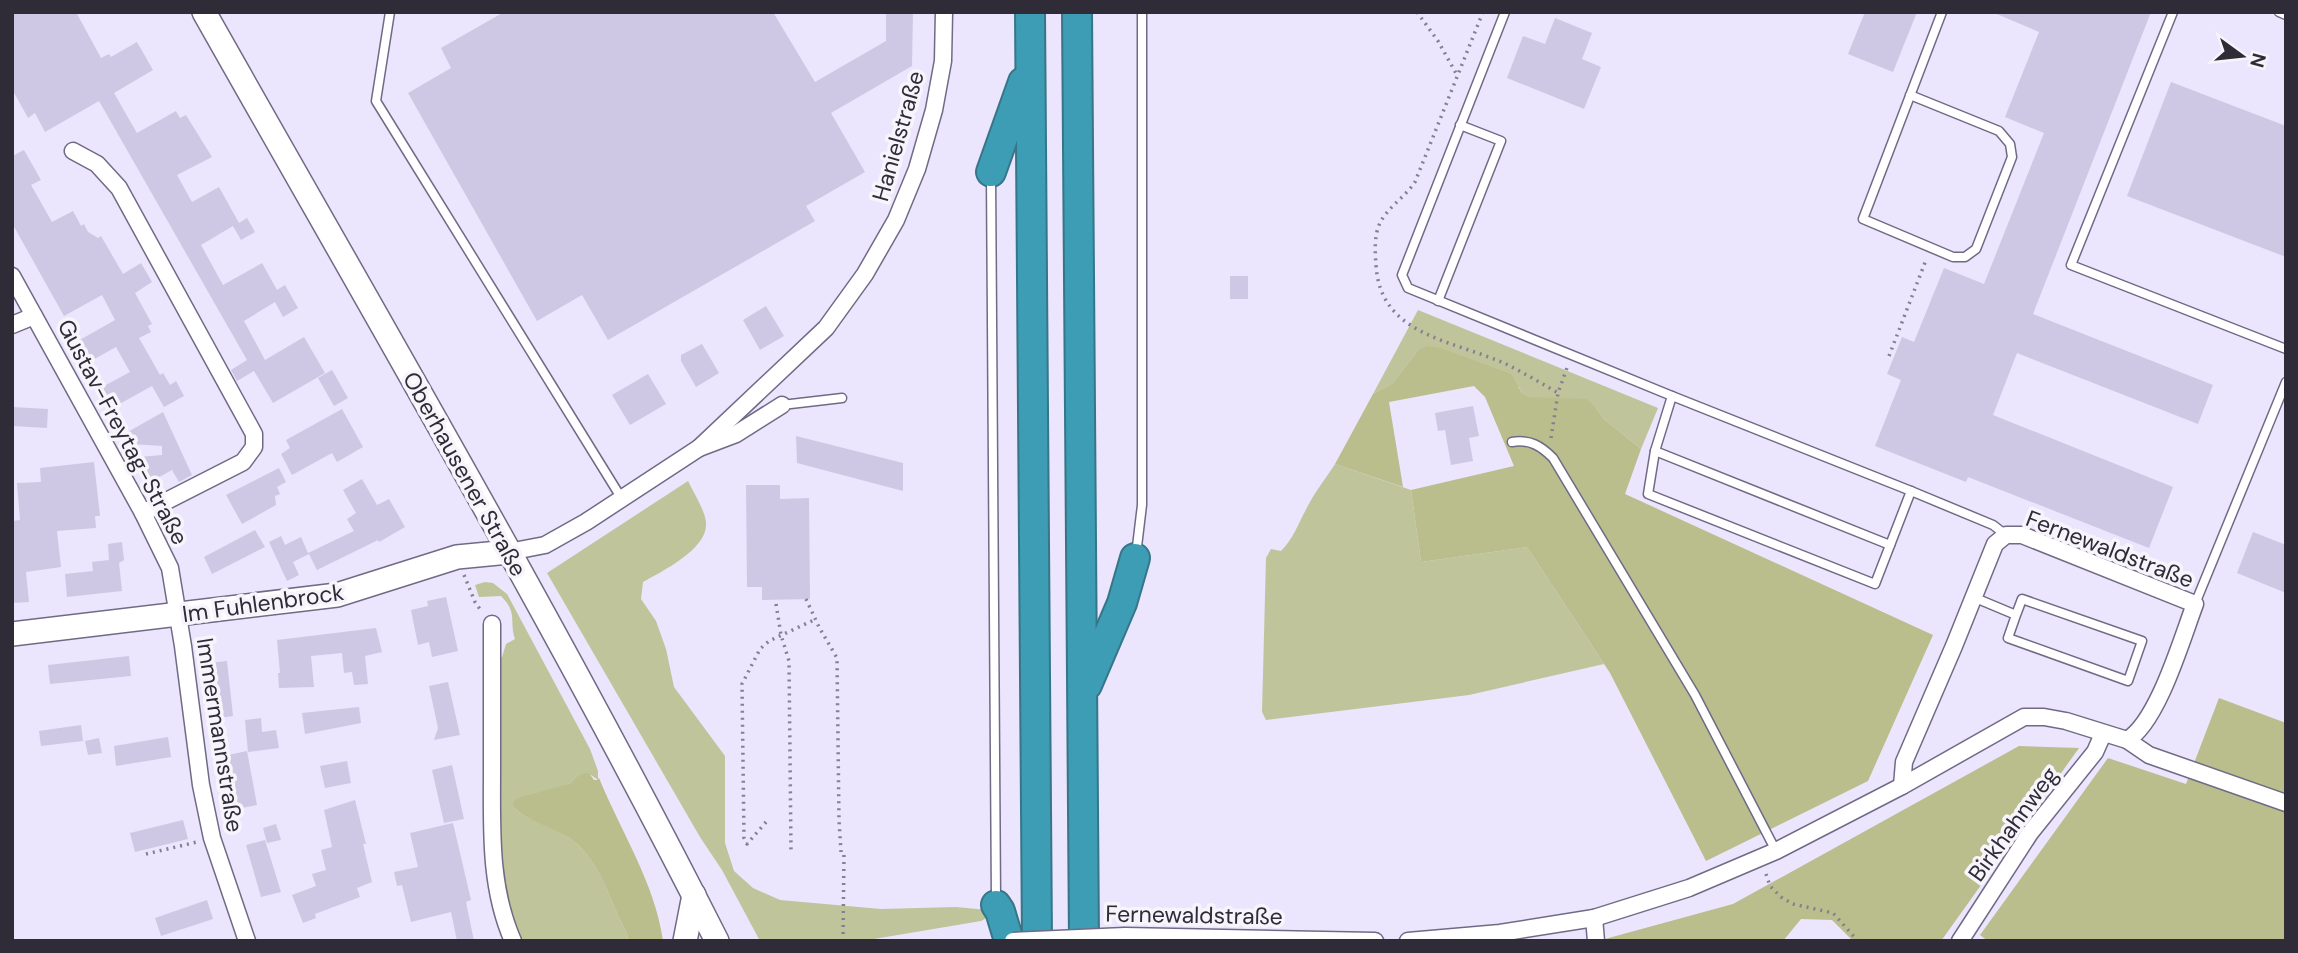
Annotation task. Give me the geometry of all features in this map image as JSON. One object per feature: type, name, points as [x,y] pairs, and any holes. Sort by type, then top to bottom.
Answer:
[{"type":"highway","points":[[1030,12],[1037,941]]},
{"type":"highway","points":[[1077,12],[1084,941]]},
{"type":"highway","points":[[991,172],[1030,63]]},
{"type":"highway","points":[[1082,697],[1122,603],[1135,558]]},
{"type":"highway","points":[[996,905],[1011,941]]},
{"type":"main road","name":"Oberhausener Straße","points":[[204,12],[630,771],[717,941]]},
{"type":"main road","name":"Im Fuhlenbrock","points":[[12,634],[337,595],[457,557],[509,552]]},
{"type":"main road","points":[[685,941],[694,894]]},
{"type":"street","name":"Hanielstraße","points":[[509,552],[545,545],[586,523],[699,448],[826,328],[865,274],[896,220],[917,169],[934,110],[943,61],[944,12]]},
{"type":"street","points":[[73,151],[97,164],[119,188],[254,434],[254,447],[243,462],[143,513]]},
{"type":"street","name":"Gustav-Freytag-Straße","points":[[12,276],[143,513],[170,568],[178,615]]},
{"type":"street","points":[[12,325],[34,316]]},
{"type":"street","name":"Hanielstraße","points":[[699,448],[736,434],[782,405]]},
{"type":"street","name":"Fernewaldstraße","points":[[1902,786],[1904,762],[1995,544],[2006,535],[2022,535],[2195,604],[2147,720],[2137,733],[2127,740]]},
{"type":"street","name":"Immermannstraße","points":[[178,615],[195,744],[212,838],[247,941]]},
{"type":"street","points":[[492,624],[492,835],[495,878],[505,923],[513,941]]},
{"type":"street","points":[[1408,941],[1500,933],[1594,918],[1689,888],[1776,851],[1902,786],[2024,717],[2066,721],[2127,740],[2149,755],[2286,803]]},
{"type":"street","name":"Birkhahnweg","points":[[1960,941],[2030,833],[2095,752],[2103,734]]},
{"type":"street","points":[[1594,918],[1596,941]]},
{"type":"street","name":"Fernewaldstraße","points":[[1011,941],[1125,936],[1375,941]]},
{"type":"lane","points":[[390,12],[376,102],[622,499]]},
{"type":"lane","points":[[1135,558],[1142,505],[1142,12]]},
{"type":"lane","points":[[1506,12],[1402,275],[1408,288],[1911,491],[1993,525],[2006,535]]},
{"type":"lane","points":[[1910,95],[1999,131],[2010,144],[2012,157],[1976,249],[1965,257],[1953,257],[1863,219],[1910,95],[1942,12]]},
{"type":"lane","points":[[2173,12],[2071,265],[2286,349]]},
{"type":"lane","points":[[2279,12],[2286,15]]},
{"type":"lane","points":[[1438,301],[1501,141],[1460,125]]},
{"type":"lane","points":[[991,172],[996,905]]},
{"type":"lane","points":[[2195,604],[2286,382]]},
{"type":"lane","points":[[1672,396],[1655,451],[1648,494],[1673,504],[1875,584],[1911,491]]},
{"type":"lane","points":[[782,405],[842,398]]},
{"type":"lane","points":[[1512,442],[1526,441],[1536,444],[1553,458],[1695,695],[1776,851]]},
{"type":"lane","points":[[1655,451],[1890,545]]},
{"type":"lane","points":[[1973,597],[2016,615]]},
{"type":"lane","points":[[2022,599],[2143,641],[2128,681],[2008,638],[2016,615],[2022,599]]},
{"type":"path","points":[[1417,12],[1438,41],[1458,77]]},
{"type":"path","points":[[1483,12],[1415,182],[1379,225],[1375,259],[1379,290],[1390,309],[1417,329],[1506,364],[1558,393]]},
{"type":"path","points":[[1889,356],[1931,248]]},
{"type":"path","points":[[1553,458],[1550,434],[1558,393],[1562,377],[1574,355]]},
{"type":"path","points":[[457,557],[475,602],[492,624]]},
{"type":"path","points":[[806,599],[818,627],[837,658],[843,941]]},
{"type":"path","points":[[776,604],[789,661],[791,852]]},
{"type":"path","points":[[766,822],[747,845],[744,838],[742,684],[760,649],[781,635],[817,620]]},
{"type":"path","points":[[146,854],[212,838]]},
{"type":"path","points":[[1760,859],[1770,886],[1782,897],[1793,904],[1833,913],[1858,941]]},
{"type":"green space","points":[[1418,310],[1658,408],[1641,449],[1604,419],[1595,407],[1531,397],[1522,393],[1519,387],[1418,350],[1393,383],[1373,394]]},
{"type":"green space","points":[[1428,346],[1511,374],[1522,393],[1531,397],[1586,399],[1604,419],[1641,449],[1625,494],[1933,635],[1868,781],[1706,861],[1610,673],[1527,547],[1421,562],[1411,490],[1514,466],[1485,397],[1474,386],[1389,402],[1403,487],[1335,464],[1373,394],[1393,383],[1418,350]]},
{"type":"green space","points":[[1335,464],[1411,490],[1421,562],[1527,547],[1604,664],[1469,695],[1266,720],[1262,712],[1266,558],[1271,549],[1281,551],[1286,546]]},
{"type":"green space","points":[[688,481],[704,514],[705,533],[700,542],[682,558],[643,582],[641,599],[656,621],[666,649],[674,687],[725,756],[725,843],[734,871],[753,888],[780,900],[881,909],[956,907],[988,910],[991,916],[981,921],[862,941],[760,941],[722,870],[700,837],[547,573]]},
{"type":"green space","points":[[493,583],[507,594],[590,749],[598,771],[598,780],[591,775],[576,777],[569,784],[513,807],[525,816],[566,836],[587,855],[602,880],[627,933],[628,941],[521,941],[513,921],[501,860],[498,658],[502,657],[506,644],[515,639],[510,607],[501,596],[479,597],[475,585]]},
{"type":"green space","points":[[2219,698],[2286,723],[2286,941],[1988,941],[1980,935],[2108,758],[2186,784]]},
{"type":"green space","points":[[2019,746],[2079,748],[1941,941],[1853,941],[1832,920],[1801,919],[1783,941],[1587,941],[1605,939],[1733,904]]},
{"type":"green space","points":[[589,773],[594,780],[599,778],[645,878],[663,941],[628,941],[627,933],[602,880],[587,855],[566,836],[532,820],[513,807],[518,798],[569,784]]},
{"type":"building","points":[[12,12],[76,12],[101,58],[109,54],[111,57],[137,42],[153,70],[114,93],[137,133],[176,111],[180,118],[186,115],[212,157],[177,175],[192,202],[219,187],[239,223],[247,218],[255,232],[241,240],[233,226],[201,245],[223,285],[262,263],[277,290],[285,285],[298,308],[283,317],[275,302],[244,321],[265,360],[304,337],[325,373],[273,403],[254,371],[237,381],[231,370],[247,360],[99,101],[45,132],[35,113],[28,118],[12,89]]},
{"type":"building","points":[[504,12],[773,12],[815,82],[886,41],[886,12],[913,12],[912,66],[831,113],[865,172],[806,206],[815,221],[608,340],[582,295],[537,321],[408,93],[451,68],[441,48]]},
{"type":"building","points":[[1865,12],[1917,12],[1893,72],[1848,54]]},
{"type":"building","points":[[1992,12],[2151,12],[2033,314],[2213,385],[2198,424],[2017,353],[1993,415],[2173,487],[2149,548],[1968,477],[1966,482],[1875,446],[1901,380],[1887,374],[1902,337],[1914,342],[1944,268],[1984,284],[2044,133],[2005,117],[2039,32]]},
{"type":"building","points":[[1555,18],[1592,33],[1582,59],[1601,67],[1584,109],[1507,78],[1523,36],[1545,44]]},
{"type":"building","points":[[2171,82],[2286,126],[2286,257],[2127,196]]},
{"type":"building","points":[[24,150],[41,180],[31,185],[52,222],[73,211],[81,226],[84,224],[88,232],[98,238],[101,236],[123,274],[141,263],[152,282],[135,293],[152,324],[148,326],[151,332],[139,338],[160,375],[163,373],[170,385],[176,381],[184,396],[164,407],[152,386],[114,407],[102,387],[130,372],[116,347],[89,362],[78,341],[115,320],[102,295],[64,316],[12,223],[12,156]]},
{"type":"building","points":[[1230,276],[1248,276],[1248,299],[1230,299]]},
{"type":"building","points":[[766,306],[784,336],[760,350],[743,320]]},
{"type":"building","points":[[702,344],[719,373],[696,387],[681,361],[681,355]]},
{"type":"building","points":[[332,370],[348,398],[334,406],[318,378]]},
{"type":"building","points":[[648,374],[666,404],[630,425],[612,395]]},
{"type":"building","points":[[1473,406],[1479,436],[1469,438],[1473,461],[1451,465],[1445,430],[1438,431],[1435,413]]},
{"type":"building","points":[[12,407],[48,409],[47,428],[12,426]]},
{"type":"building","points":[[342,409],[363,447],[337,462],[332,453],[292,475],[281,454],[290,448],[286,440]]},
{"type":"building","points":[[163,412],[192,475],[179,482],[172,470],[152,481],[140,457],[162,455],[162,446],[132,444],[126,433]]},
{"type":"building","points":[[796,436],[903,463],[903,491],[797,463]]},
{"type":"building","points":[[94,462],[100,516],[95,516],[96,528],[57,531],[61,567],[26,572],[29,602],[12,603],[12,521],[20,520],[17,483],[41,482],[40,468]]},
{"type":"building","points":[[279,468],[286,482],[277,487],[280,494],[275,496],[276,505],[242,524],[226,495]]},
{"type":"building","points":[[362,479],[377,505],[389,499],[405,527],[317,570],[309,554],[293,562],[299,575],[287,581],[269,542],[281,536],[285,545],[301,537],[308,553],[354,531],[347,519],[356,513],[343,490]]},
{"type":"building","points":[[746,485],[780,485],[780,499],[809,498],[810,599],[762,600],[762,587],[747,587]]},
{"type":"building","points":[[255,530],[265,547],[212,574],[204,557]]},
{"type":"building","points":[[2253,532],[2286,545],[2286,593],[2237,573]]},
{"type":"building","points":[[122,542],[124,560],[119,563],[122,591],[67,597],[65,574],[93,571],[92,562],[109,560],[108,544]]},
{"type":"building","points":[[446,597],[458,651],[432,657],[429,642],[418,645],[411,610],[428,606],[427,601]]},
{"type":"building","points":[[376,628],[382,652],[365,656],[368,684],[354,685],[352,672],[344,673],[342,653],[311,656],[314,687],[279,688],[277,640]]},
{"type":"building","points":[[129,656],[131,676],[50,684],[48,665]]},
{"type":"building","points":[[227,661],[233,716],[214,719],[207,663]]},
{"type":"building","points":[[448,682],[460,735],[434,740],[438,728],[429,686]]},
{"type":"building","points":[[359,707],[361,723],[305,734],[302,713]]},
{"type":"building","points":[[261,718],[262,732],[276,730],[279,748],[248,752],[245,720]]},
{"type":"building","points":[[81,725],[83,741],[41,746],[39,731]]},
{"type":"building","points":[[168,737],[171,757],[116,766],[114,746]]},
{"type":"building","points":[[99,738],[102,753],[88,755],[85,741]]},
{"type":"building","points":[[247,751],[257,805],[237,809],[228,755]]},
{"type":"building","points":[[347,761],[351,783],[325,788],[320,766]]},
{"type":"building","points":[[452,765],[464,819],[444,823],[432,770]]},
{"type":"building","points":[[355,800],[372,882],[357,888],[360,897],[315,914],[316,918],[303,923],[292,895],[316,886],[312,874],[326,870],[321,850],[332,847],[324,810]]},
{"type":"building","points":[[183,820],[188,839],[135,852],[130,833]]},
{"type":"building","points":[[453,823],[471,900],[466,902],[474,941],[457,941],[451,912],[411,922],[402,885],[397,886],[394,872],[418,867],[410,833]]},
{"type":"building","points":[[276,824],[281,840],[267,843],[263,828]]},
{"type":"building","points":[[265,840],[281,892],[261,897],[246,845]]},
{"type":"building","points":[[207,900],[213,919],[161,936],[155,918]]}]
